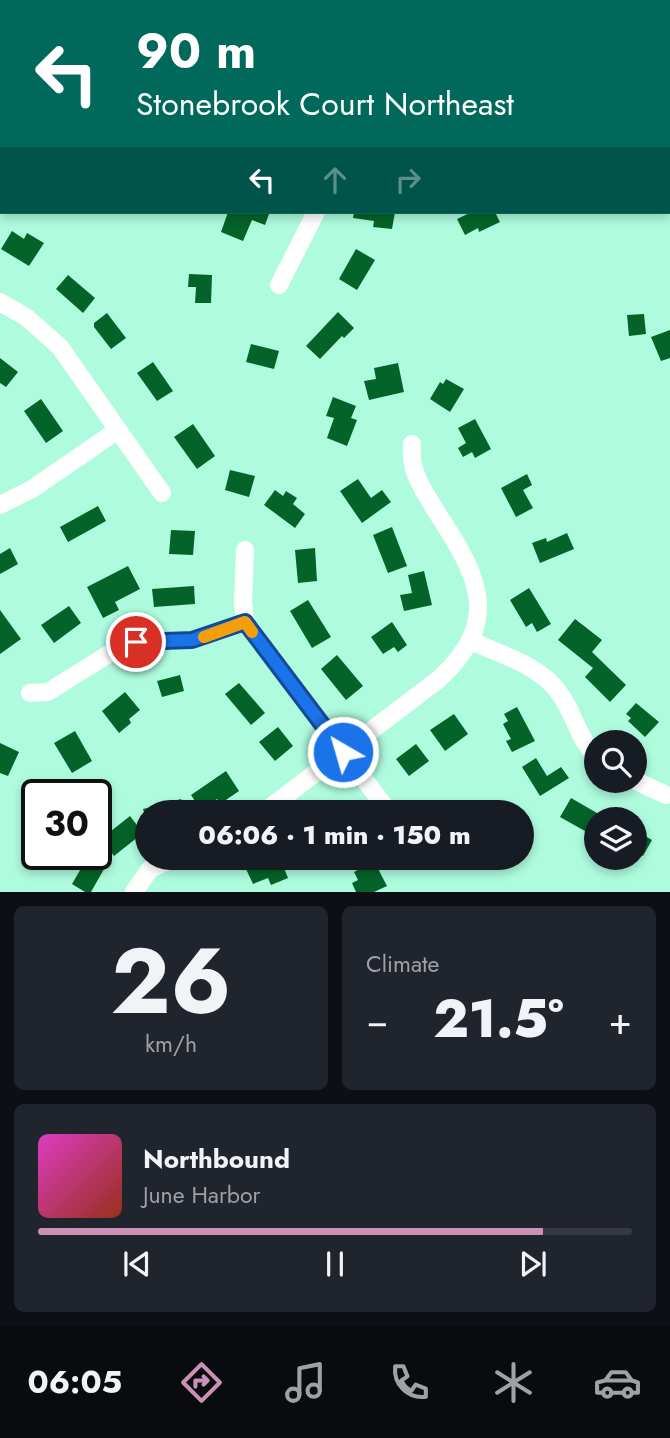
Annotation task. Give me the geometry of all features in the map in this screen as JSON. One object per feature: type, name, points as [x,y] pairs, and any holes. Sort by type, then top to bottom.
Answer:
[{"type":"street","points":[[279,285],[315,214]]},
{"type":"street","points":[[0,302],[26,317],[60,348],[162,493]]},
{"type":"street","points":[[0,505],[32,489],[118,430]]},
{"type":"street","points":[[280,800],[439,679],[452,667],[471,641],[478,611],[475,582],[462,551],[415,478],[411,461],[412,444]]},
{"type":"street","points":[[245,550],[245,622],[380,800]]},
{"type":"street","points":[[30,693],[48,692],[107,654],[136,642],[192,640],[245,622]]},
{"type":"street","points":[[471,641],[527,666],[550,681],[563,698],[584,742]]},
{"type":"street","points":[[647,786],[666,796]]},
{"type":"street","points":[[134,892],[149,870]]},
{"type":"building","points":[[227,214],[269,214],[265,225],[252,220],[243,241],[221,232]]},
{"type":"building","points":[[354,214],[395,214],[392,229],[373,227],[374,221],[353,218]]},
{"type":"building","points":[[468,214],[496,214],[500,222],[465,235],[457,219]]},
{"type":"building","points":[[12,231],[24,239],[27,233],[44,243],[29,266],[1,249]]},
{"type":"building","points":[[356,249],[375,260],[357,290],[339,279]]},
{"type":"building","points":[[189,274],[212,275],[211,303],[195,303],[196,287],[188,287]]},
{"type":"building","points":[[68,275],[95,298],[83,313],[56,289]]},
{"type":"building","points":[[338,312],[354,328],[344,338],[342,336],[320,359],[306,346]]},
{"type":"building","points":[[107,313],[126,338],[111,349],[94,327],[94,323]]},
{"type":"building","points":[[644,314],[646,334],[629,336],[627,315]]},
{"type":"building","points":[[670,330],[670,358],[661,361],[651,337]]},
{"type":"building","points":[[251,344],[279,351],[274,369],[246,362]]},
{"type":"building","points":[[0,358],[18,372],[6,387],[0,383]]},
{"type":"building","points":[[153,362],[173,391],[157,401],[137,373]]},
{"type":"building","points":[[398,363],[404,392],[369,400],[364,381],[376,379],[374,368]]},
{"type":"building","points":[[446,379],[464,389],[450,412],[430,399],[440,382],[443,384]]},
{"type":"building","points":[[333,397],[356,406],[351,418],[357,420],[347,446],[327,438],[334,418],[326,416]]},
{"type":"building","points":[[41,399],[63,431],[46,443],[24,411]]},
{"type":"building","points":[[475,419],[491,449],[475,458],[472,452],[463,457],[458,448],[466,443],[458,428]]},
{"type":"building","points":[[193,424],[215,456],[197,469],[174,437]]},
{"type":"building","points":[[230,470],[255,476],[249,497],[225,490]]},
{"type":"building","points":[[527,474],[532,485],[523,490],[533,508],[516,517],[501,488]]},
{"type":"building","points":[[358,479],[371,498],[382,490],[391,502],[362,523],[340,491]]},
{"type":"building","points":[[275,490],[283,496],[286,491],[297,498],[293,504],[305,514],[295,528],[264,505]]},
{"type":"building","points":[[98,506],[106,521],[68,542],[60,527]]},
{"type":"building","points":[[392,527],[407,566],[388,573],[373,535]]},
{"type":"building","points":[[171,530],[195,531],[193,555],[169,554]]},
{"type":"building","points":[[567,533],[574,549],[540,563],[532,543],[546,538],[547,542]]},
{"type":"building","points":[[10,548],[18,564],[0,574],[0,554]]},
{"type":"building","points":[[315,548],[317,581],[298,583],[295,550]]},
{"type":"building","points":[[128,566],[140,589],[115,602],[119,610],[103,618],[87,587]]},
{"type":"building","points":[[424,571],[432,605],[404,611],[400,595],[412,593],[408,575]]},
{"type":"building","points":[[194,586],[195,604],[154,607],[152,589]]},
{"type":"building","points":[[529,588],[551,624],[537,632],[532,623],[526,627],[510,600]]},
{"type":"building","points":[[308,600],[331,637],[312,648],[290,611]]},
{"type":"building","points":[[69,606],[81,623],[54,643],[41,625]]},
{"type":"building","points":[[0,610],[21,639],[0,654]]},
{"type":"building","points":[[575,619],[602,640],[592,652],[626,685],[610,702],[585,677],[593,668],[558,640]]},
{"type":"building","points":[[392,622],[407,645],[398,652],[394,647],[383,654],[371,637]]},
{"type":"building","points":[[337,655],[363,686],[346,700],[321,669]]},
{"type":"building","points":[[180,675],[184,691],[162,697],[157,681]]},
{"type":"building","points":[[239,683],[265,713],[251,725],[225,694]]},
{"type":"building","points":[[125,692],[140,710],[129,719],[131,723],[119,733],[102,711]]},
{"type":"building","points":[[636,703],[659,722],[647,735],[647,730],[638,730],[628,721],[631,718],[626,714]]},
{"type":"building","points":[[517,707],[535,741],[512,752],[506,741],[511,739],[503,724],[508,721],[504,714]]},
{"type":"building","points":[[454,714],[468,734],[445,751],[430,730]]},
{"type":"building","points":[[278,727],[293,746],[275,761],[259,742]]},
{"type":"building","points":[[75,731],[92,761],[72,773],[54,743]]},
{"type":"building","points":[[0,743],[19,752],[8,776],[0,773]]},
{"type":"building","points":[[416,744],[429,761],[409,776],[396,759]]},
{"type":"building","points":[[536,758],[547,776],[561,767],[569,778],[540,796],[522,767]]},
{"type":"building","points":[[226,771],[239,791],[226,800],[194,800],[191,795]]},
{"type":"building","points":[[571,798],[587,807],[584,807],[584,830],[560,817]]},
{"type":"building","points":[[130,816],[135,823],[135,839],[114,856],[112,853],[112,830]]},
{"type":"building","points":[[80,870],[103,870],[91,892],[85,892],[72,884]]},
{"type":"building","points":[[246,870],[285,870],[288,878],[271,885],[268,878],[253,884]]},
{"type":"building","points":[[379,870],[387,886],[374,892],[356,892],[352,883],[358,880],[354,872]]},
{"type":"slow traffic","points":[[204,637],[245,622],[252,632]]},
{"type":"route","points":[[136,642],[192,640],[245,622],[343,752]]}]
